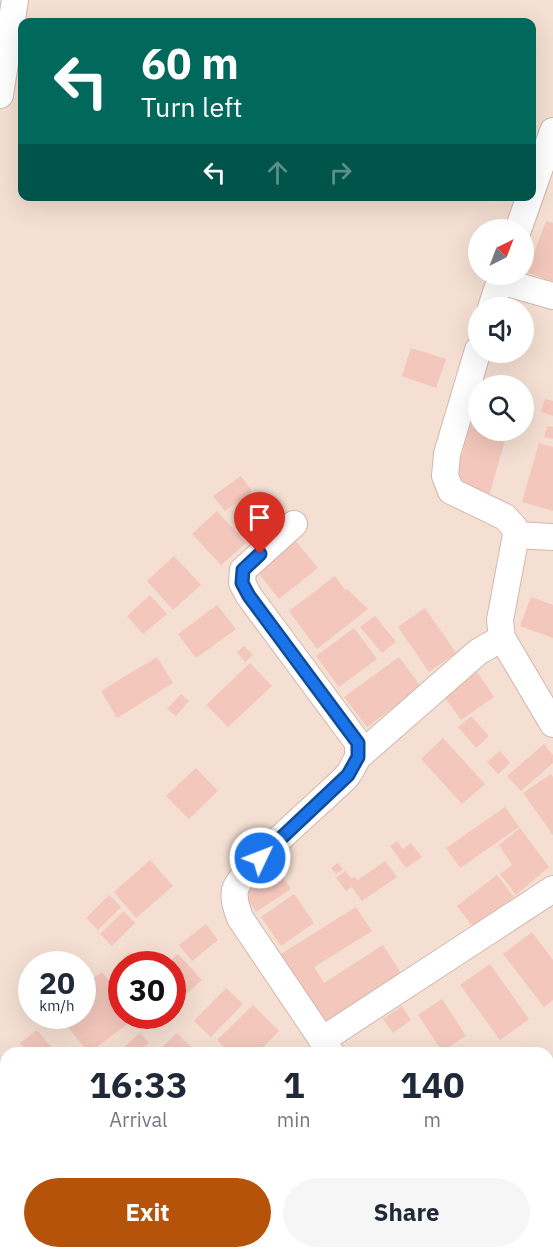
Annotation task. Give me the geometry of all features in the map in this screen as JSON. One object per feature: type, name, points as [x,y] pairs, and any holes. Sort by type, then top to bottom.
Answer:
[{"type":"street","points":[[0,95],[15,0]]},
{"type":"street","points":[[536,178],[553,131]]},
{"type":"street","points":[[522,219],[528,201]]},
{"type":"street","points":[[521,285],[553,296]]},
{"type":"street","points":[[474,363],[447,454],[445,476],[450,491],[505,517],[514,527],[516,535],[500,620],[502,638],[553,724]]},
{"type":"street","points":[[294,524],[243,570],[242,583],[249,596],[358,743],[358,757]]},
{"type":"street","points":[[516,535],[553,537]]},
{"type":"street","points":[[502,638],[478,652],[358,757],[348,775],[238,881],[235,904],[240,918],[326,1046],[553,889]]},
{"type":"shaded area","points":[[0,0],[553,0],[553,1047],[0,1047]]},
{"type":"building","points":[[546,221],[553,223],[553,282],[534,275],[534,253]]},
{"type":"building","points":[[411,348],[446,359],[436,388],[402,376]]},
{"type":"building","points":[[545,399],[553,401],[553,416],[541,412]]},
{"type":"building","points":[[547,426],[553,427],[553,439],[544,437]]},
{"type":"building","points":[[468,433],[468,441],[505,441],[489,496],[453,485]]},
{"type":"building","points":[[539,443],[553,447],[553,511],[522,502]]},
{"type":"building","points":[[241,476],[252,491],[225,511],[213,496]]},
{"type":"building","points":[[217,511],[246,543],[221,565],[192,534]]},
{"type":"building","points":[[295,540],[318,568],[279,599],[257,571]]},
{"type":"building","points":[[174,556],[201,585],[173,610],[147,581]]},
{"type":"building","points":[[335,576],[345,590],[347,589],[368,609],[317,649],[289,611]]},
{"type":"building","points":[[150,595],[167,614],[143,634],[127,616]]},
{"type":"building","points":[[531,597],[553,605],[553,638],[520,626]]},
{"type":"building","points":[[217,605],[236,629],[196,658],[178,634]]},
{"type":"building","points":[[425,608],[456,653],[429,672],[398,627]]},
{"type":"building","points":[[375,616],[396,642],[382,653],[360,627]]},
{"type":"building","points":[[354,628],[377,659],[339,687],[316,656]]},
{"type":"building","points":[[244,646],[253,655],[245,662],[237,652]]},
{"type":"building","points":[[157,657],[173,683],[117,718],[101,691]]},
{"type":"building","points":[[399,657],[421,687],[367,727],[344,697]]},
{"type":"building","points":[[250,663],[272,686],[228,727],[206,705]]},
{"type":"building","points":[[477,672],[494,697],[461,720],[443,695]]},
{"type":"building","points":[[181,694],[189,701],[176,716],[167,709]]},
{"type":"building","points":[[471,716],[489,736],[476,748],[458,727]]},
{"type":"building","points":[[443,738],[485,784],[462,804],[421,759]]},
{"type":"building","points":[[544,744],[553,755],[553,763],[521,791],[507,776]]},
{"type":"building","points":[[500,751],[510,763],[498,774],[487,762]]},
{"type":"building","points":[[196,768],[218,791],[189,819],[166,796]]},
{"type":"building","points":[[551,774],[553,777],[553,835],[523,793]]},
{"type":"building","points":[[505,807],[519,827],[460,868],[446,848]]},
{"type":"building","points":[[520,828],[549,867],[516,895],[500,874],[512,865],[499,845]]},
{"type":"building","points":[[397,841],[403,849],[411,843],[422,857],[406,868],[390,846]]},
{"type":"building","points":[[150,860],[173,886],[136,918],[114,892]]},
{"type":"building","points":[[385,861],[397,877],[362,901],[352,887],[346,891],[336,878],[345,871],[351,878],[358,880]]},
{"type":"building","points":[[273,863],[291,889],[256,912],[239,886]]},
{"type":"building","points":[[338,863],[343,869],[336,874],[331,868]]},
{"type":"building","points":[[497,875],[514,897],[474,928],[457,906]]},
{"type":"building","points":[[294,894],[314,923],[281,946],[261,917]]},
{"type":"building","points":[[109,895],[121,907],[98,930],[86,918]]},
{"type":"building","points":[[356,907],[372,931],[314,967],[324,983],[383,945],[403,976],[321,1028],[276,957]]},
{"type":"building","points":[[124,911],[135,923],[112,946],[100,934]]},
{"type":"building","points":[[206,924],[218,940],[192,961],[179,945]]},
{"type":"building","points":[[532,932],[553,960],[553,1000],[544,1007],[503,954]]},
{"type":"building","points":[[186,963],[202,980],[186,994]]},
{"type":"building","points":[[490,964],[529,1019],[500,1040],[460,985]]},
{"type":"building","points":[[102,972],[108,980],[108,1029],[121,1029],[97,1047],[84,1047],[70,1029],[96,1029],[96,976]]},
{"type":"building","points":[[226,988],[243,1004],[211,1037],[194,1021]]},
{"type":"building","points":[[442,999],[466,1036],[448,1047],[439,1047],[418,1015]]},
{"type":"building","points":[[253,1005],[279,1031],[263,1047],[224,1047],[217,1040]]},
{"type":"building","points":[[402,1006],[411,1020],[393,1033],[383,1019]]},
{"type":"building","points":[[37,1030],[51,1047],[23,1047],[20,1043]]},
{"type":"building","points":[[140,1033],[149,1043],[145,1047],[124,1047]]},
{"type":"building","points":[[177,1033],[191,1047],[162,1047]]},
{"type":"route","points":[[260,554],[243,570],[242,583],[249,596],[358,743],[358,757],[348,775],[260,858]]}]
